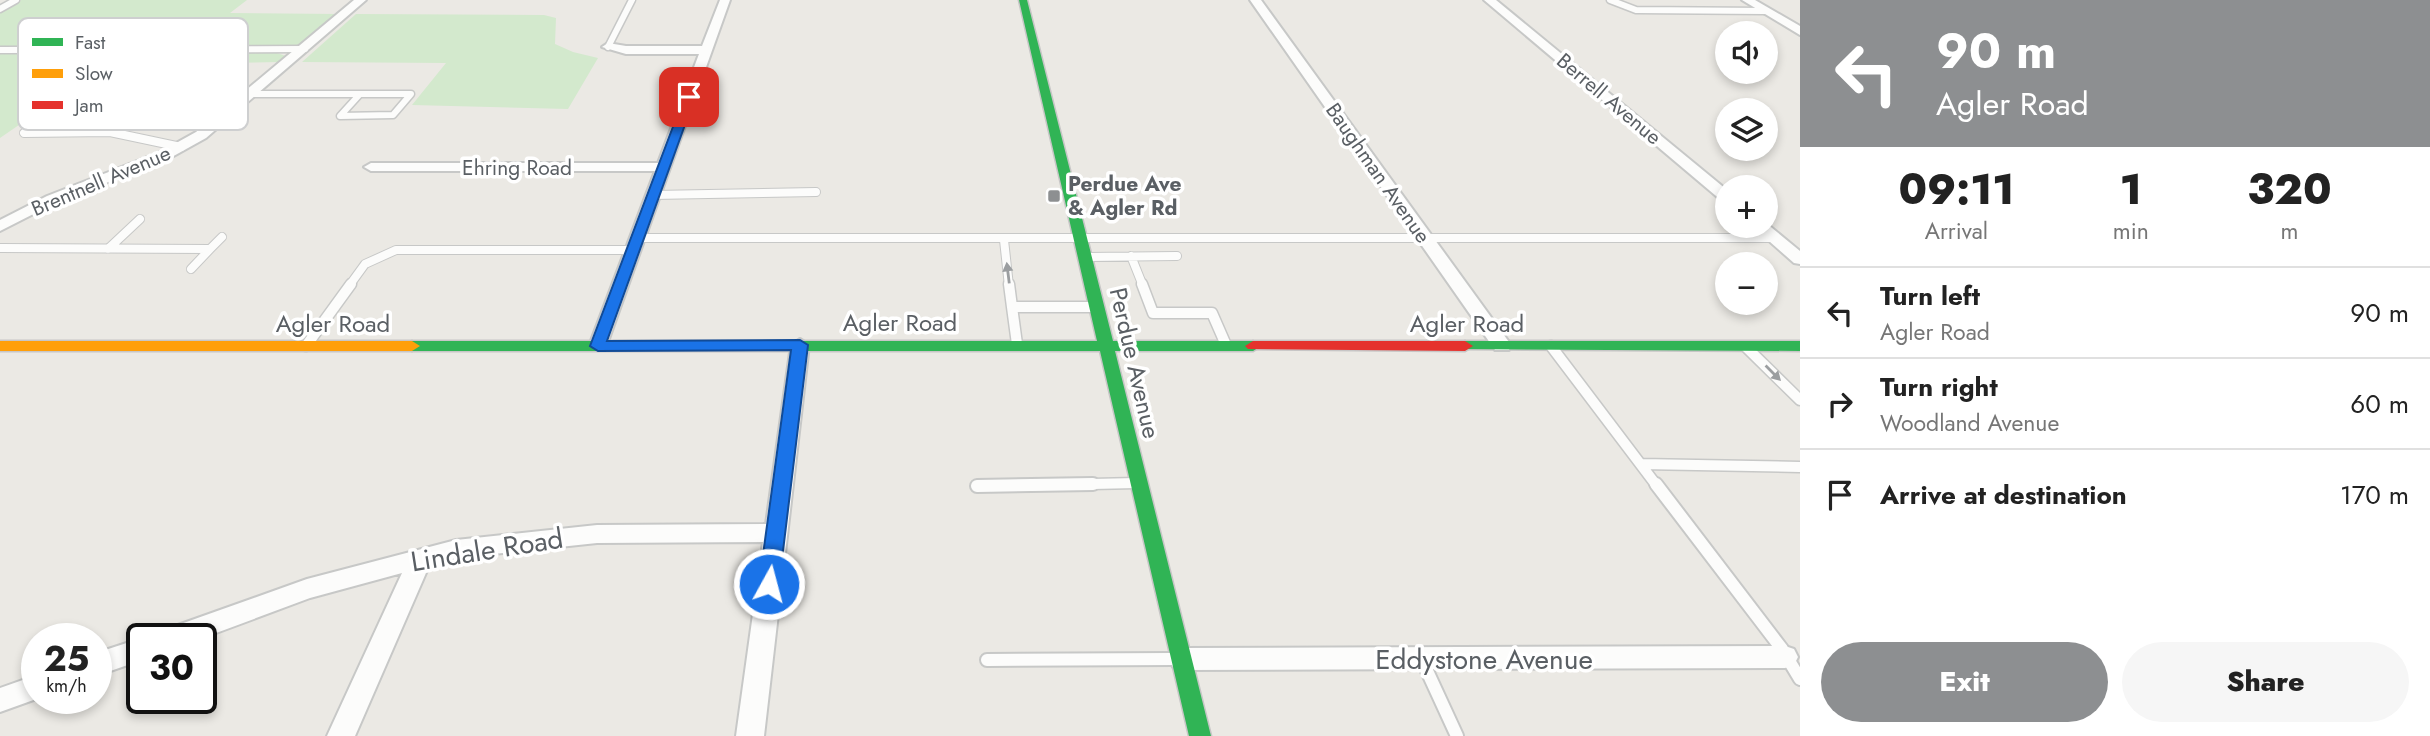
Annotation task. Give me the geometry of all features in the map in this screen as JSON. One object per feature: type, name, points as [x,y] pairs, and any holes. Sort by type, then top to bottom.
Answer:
[{"type":"main road","name":"Perdue Avenue","points":[[1023,0],[1200,736]]},
{"type":"main road","name":"Agler Road","points":[[0,346],[1800,346]]},
{"type":"street","name":"Brentnell Avenue","points":[[248,98],[361,0]]},
{"type":"street","points":[[598,346],[725,0]]},
{"type":"street","name":"Baughman Avenue","points":[[1255,0],[1502,346]]},
{"type":"street","name":"Berrell Avenue","points":[[1489,0],[1715,188]]},
{"type":"street","points":[[1747,0],[1800,31]]},
{"type":"street","points":[[608,47],[626,51],[707,50]]},
{"type":"street","name":"Brentnell Avenue","points":[[0,226],[86,184],[181,147],[204,130]]},
{"type":"street","name":"Ehring Road","points":[[371,167],[663,167]]},
{"type":"street","points":[[1775,238],[1800,259]]},
{"type":"street","points":[[750,736],[800,345]]},
{"type":"street","name":"Lindale Road","points":[[214,623],[307,589],[456,549],[597,534],[775,533]]},
{"type":"street","points":[[341,736],[421,558]]},
{"type":"street","name":"Eddystone Avenue","points":[[1182,659],[1786,657]]},
{"type":"street","points":[[0,700],[21,693]]},
{"type":"lane","points":[[0,9],[16,0]]},
{"type":"lane","points":[[608,47],[632,0]]},
{"type":"lane","points":[[1610,0],[1636,9],[1765,11]]},
{"type":"lane","points":[[248,49],[305,49]]},
{"type":"lane","points":[[0,50],[18,50]]},
{"type":"lane","points":[[253,94],[360,94],[411,94],[393,115],[340,116],[360,94]]},
{"type":"lane","points":[[28,130],[24,133],[110,132],[181,147]]},
{"type":"lane","points":[[653,195],[816,192]]},
{"type":"lane","points":[[107,249],[140,219]]},
{"type":"lane","points":[[191,269],[222,237]]},
{"type":"lane","points":[[306,346],[365,264],[375,257],[396,250],[1004,240],[1775,238]]},
{"type":"lane","points":[[1004,240],[1017,344]]},
{"type":"lane","points":[[0,248],[210,249]]},
{"type":"lane","points":[[1131,256],[1153,313],[1212,313],[1226,345]]},
{"type":"lane","points":[[1086,257],[1177,256]]},
{"type":"lane","points":[[1012,307],[1098,307]]},
{"type":"lane","points":[[1550,346],[1800,679]]},
{"type":"lane","points":[[1746,346],[1800,400]]},
{"type":"lane","points":[[1641,464],[1800,467]]},
{"type":"lane","points":[[977,486],[1140,483]]},
{"type":"lane","points":[[986,660],[1182,659]]},
{"type":"lane","points":[[1422,660],[1457,736]]},
{"type":"green space","points":[[21,0],[247,0],[230,13],[339,14],[302,45],[280,50],[277,53],[286,56],[280,62],[248,63],[248,18],[18,18],[18,126],[0,138],[0,12]]},
{"type":"green space","points":[[356,14],[544,15],[556,18],[555,44],[598,58],[568,109],[412,105],[446,63],[302,62]]},
{"type":"traffic: fast","points":[[1023,0],[1200,736]]},
{"type":"traffic: fast","points":[[412,346],[1253,346]]},
{"type":"traffic: fast","points":[[1465,346],[1800,346]]},
{"type":"traffic: slow","points":[[0,346],[412,346]]},
{"type":"traffic: jam","points":[[1253,346],[1465,346]]},
{"type":"place","name":"Perdue Ave & Agler Rd","points":[[1054,196]]},
{"type":"route","points":[[689,97],[598,346],[800,345],[769,584]]}]
